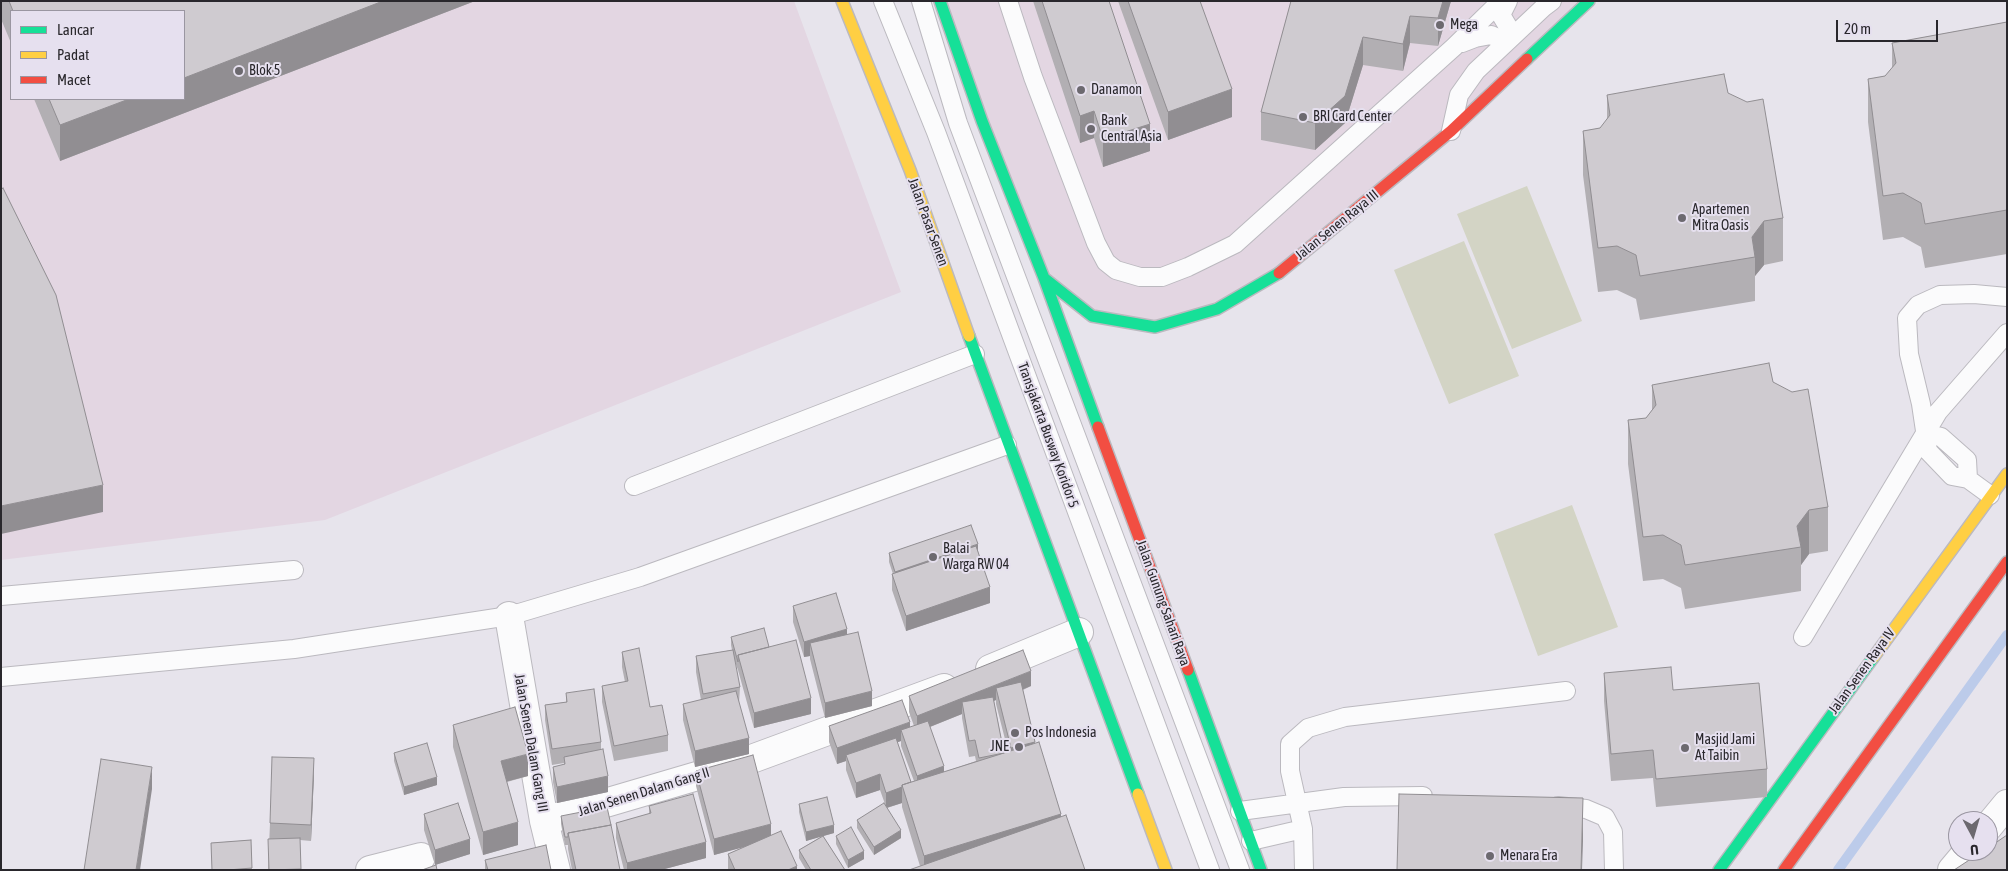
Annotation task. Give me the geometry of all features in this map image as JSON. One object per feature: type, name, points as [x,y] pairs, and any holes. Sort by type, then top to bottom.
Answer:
[{"type":"main road","name":"Jalan Pasar Senen","points":[[842,1],[910,170],[1007,445]]},
{"type":"main road","points":[[940,1],[979,111],[1044,278]]},
{"type":"main road","name":"Jalan Senen Raya III","points":[[1044,278],[1092,316],[1155,327],[1217,309],[1274,277],[1451,131],[1589,1]]},
{"type":"main road","name":"Jalan Gunung Sahari Raya","points":[[1044,278],[1262,870]]},
{"type":"main road","points":[[1007,445],[1079,632],[1166,870]]},
{"type":"main road","name":"Jalan Senen Raya IV","points":[[1719,870],[1996,499],[2007,474]]},
{"type":"main road","points":[[1784,870],[2007,562]]},
{"type":"street","name":"Jalan Senen Dalam Gang III","points":[[509,616],[544,822],[556,870]]},
{"type":"street","name":"Jalan Senen Dalam Gang II","points":[[544,822],[738,764],[936,692],[1079,632]]},
{"type":"street","points":[[1998,815],[2007,804]]},
{"type":"street","points":[[370,870],[421,857]]},
{"type":"lane","name":"Transjakarta Busway Koridor 5","points":[[883,1],[936,132],[1210,870]]},
{"type":"lane","name":"Transjakarta Busway Koridor 5","points":[[921,1],[958,123],[1240,870]]},
{"type":"lane","points":[[1008,1],[1033,77],[1096,243],[1106,262],[1116,270],[1140,277],[1162,277],[1188,267],[1234,244],[1454,47],[1501,1]]},
{"type":"lane","points":[[1508,1],[1502,15],[1509,39]]},
{"type":"lane","points":[[1451,131],[1459,95],[1476,70],[1552,1]]},
{"type":"lane","points":[[1454,47],[1475,38],[1491,36],[1509,39]]},
{"type":"lane","points":[[1996,499],[1968,479],[1952,476],[1939,465],[1928,451],[1921,404],[1909,354],[1907,318],[1918,305],[1940,296],[1974,294],[2007,297]]},
{"type":"lane","points":[[1803,638],[1938,412],[2007,333]]},
{"type":"lane","points":[[634,486],[975,354]]},
{"type":"lane","points":[[1,677],[294,649],[509,616],[640,577],[1007,445]]},
{"type":"lane","points":[[1,596],[294,570]]},
{"type":"lane","points":[[1304,870],[1303,829],[1290,771],[1290,744],[1308,728],[1345,717],[1566,691]]},
{"type":"lane","points":[[1240,811],[1276,807],[1298,801],[1344,796],[1414,795],[1442,797]]},
{"type":"lane","points":[[1538,805],[1586,808],[1605,817],[1614,832],[1614,870]]},
{"type":"lane","points":[[1251,841],[1303,829]]},
{"type":"shaded area","points":[[1,1],[794,1],[901,292],[325,520],[1,560]]},
{"type":"shaded area","points":[[941,1],[1589,1],[1274,277],[1155,327],[1092,316],[1044,278]]},
{"type":"shaded area","points":[[1527,186],[1582,321],[1512,349],[1457,214]]},
{"type":"shaded area","points":[[1464,241],[1519,376],[1449,404],[1394,270]]},
{"type":"shaded area","points":[[1572,505],[1618,627],[1538,656],[1494,534]]},
{"type":"building","points":[[9,1],[383,1],[185,78],[185,10],[13,10]]},
{"type":"building","points":[[1042,1],[1109,1],[1150,124],[1103,139],[1094,111],[1080,116]]},
{"type":"building","points":[[1128,1],[1200,1],[1232,89],[1168,112]]},
{"type":"building","points":[[1291,1],[1443,1],[1438,18],[1410,16],[1403,44],[1363,37],[1345,96],[1315,123],[1261,112]]},
{"type":"building","points":[[2007,22],[2007,210],[1925,224],[1921,203],[1903,193],[1883,196],[1868,79],[1885,76],[1896,63],[1892,43]]},
{"type":"building","name":"Apartemen Mitra Oasis","points":[[1724,74],[1728,93],[1747,102],[1763,99],[1783,218],[1764,221],[1752,237],[1755,257],[1640,276],[1636,255],[1617,246],[1598,248],[1583,131],[1600,128],[1610,115],[1607,95]]},
{"type":"building","points":[[49,100],[126,100],[60,125]]},
{"type":"building","points":[[3,188],[56,295],[103,485],[1,506],[1,190]]},
{"type":"building","points":[[1769,363],[1773,382],[1792,392],[1808,389],[1828,507],[1809,510],[1797,526],[1801,547],[1685,565],[1681,545],[1663,535],[1643,537],[1628,420],[1646,418],[1656,405],[1652,385]]},
{"type":"building","points":[[971,525],[978,544],[895,572],[889,553]]},
{"type":"building","points":[[976,546],[990,587],[906,616],[892,574]]},
{"type":"building","points":[[836,593],[847,629],[804,642],[793,606]]},
{"type":"building","points":[[764,628],[769,647],[738,655],[738,662],[731,637]]},
{"type":"building","points":[[858,632],[872,691],[825,703],[810,643]]},
{"type":"building","points":[[796,640],[811,698],[754,713],[738,655]]},
{"type":"building","points":[[639,648],[650,707],[662,705],[668,735],[614,746],[602,686],[628,681],[622,652]]},
{"type":"building","points":[[733,650],[740,687],[703,694],[696,656]]},
{"type":"building","points":[[1023,650],[1031,671],[917,716],[909,696]]},
{"type":"building","name":"Masjid Jami At Taibin","points":[[1671,667],[1673,690],[1759,683],[1767,769],[1656,779],[1653,750],[1611,754],[1604,673]]},
{"type":"building","points":[[1021,682],[1035,742],[1011,748],[996,688]]},
{"type":"building","points":[[594,689],[601,742],[552,749],[545,705],[567,702],[566,693]]},
{"type":"building","points":[[736,691],[749,738],[695,751],[683,704]]},
{"type":"building","points":[[993,697],[1004,753],[979,758],[975,740],[969,741],[962,702]]},
{"type":"building","points":[[902,700],[910,722],[837,748],[829,726]]},
{"type":"building","points":[[515,707],[528,754],[501,761],[518,822],[483,832],[453,725]]},
{"type":"building","points":[[928,721],[944,766],[917,776],[901,730]]},
{"type":"building","points":[[896,738],[911,782],[886,793],[880,774],[856,783],[846,755]]},
{"type":"building","points":[[1039,742],[1061,814],[924,856],[902,785]]},
{"type":"building","points":[[427,743],[437,777],[404,787],[394,753]]},
{"type":"building","points":[[603,749],[608,776],[557,787],[553,767],[565,764],[564,757]]},
{"type":"building","points":[[753,755],[771,824],[714,839],[696,771]]},
{"type":"building","points":[[272,757],[314,758],[311,825],[270,823]]},
{"type":"building","points":[[101,759],[152,767],[136,870],[84,870]]},
{"type":"building","points":[[693,794],[706,842],[627,863],[616,823],[651,813],[649,806]]},
{"type":"building","points":[[1399,794],[1583,798],[1581,870],[1397,870]]},
{"type":"building","points":[[827,797],[834,825],[806,832],[799,804]]},
{"type":"building","points":[[458,803],[470,839],[435,850],[424,814]]},
{"type":"building","points":[[884,803],[901,830],[874,847],[857,820]]},
{"type":"building","points":[[607,807],[611,825],[568,833],[568,837],[565,837],[561,816]]},
{"type":"building","points":[[1066,815],[1085,870],[909,870]]},
{"type":"building","points":[[611,825],[620,870],[576,870],[568,833]]},
{"type":"building","points":[[851,827],[864,851],[848,860],[836,836]]},
{"type":"building","points":[[781,831],[797,866],[788,870],[735,870],[728,854]]},
{"type":"building","points":[[2007,835],[2007,870],[1954,870],[1968,861],[1998,861],[1998,841]]},
{"type":"building","points":[[823,836],[845,870],[811,870],[799,850]]},
{"type":"building","points":[[300,838],[301,869],[269,870],[268,839]]},
{"type":"building","points":[[251,840],[252,868],[212,870],[211,843]]},
{"type":"building","points":[[546,845],[551,870],[488,870],[485,860]]},
{"type":"building","points":[[436,865],[437,870],[422,870]]},
{"type":"waterway","points":[[1838,870],[2007,635]]},
{"type":"traffic: fast","points":[[940,1],[982,121],[1044,278],[1098,427]]},
{"type":"traffic: fast","points":[[1527,59],[1589,1]]},
{"type":"traffic: fast","points":[[1044,278],[1092,316],[1155,327],[1217,309],[1279,273]]},
{"type":"traffic: fast","points":[[969,336],[1138,794]]},
{"type":"traffic: fast","points":[[1719,870],[1873,658]]},
{"type":"traffic: fast","points":[[1188,670],[1261,870]]},
{"type":"traffic: slow","points":[[842,1],[910,170],[969,336]]},
{"type":"traffic: slow","points":[[1873,658],[2007,474]]},
{"type":"traffic: slow","points":[[1138,794],[1166,870]]},
{"type":"traffic: jam","points":[[1279,273],[1451,131],[1527,59]]},
{"type":"traffic: jam","points":[[1098,427],[1188,670]]},
{"type":"traffic: jam","points":[[1784,870],[2007,562]]},
{"type":"place","name":"Mega","points":[[1440,25]]},
{"type":"place","name":"Blok 5","points":[[239,71]]},
{"type":"place","name":"Danamon","points":[[1081,90]]},
{"type":"place","name":"BRI Card Center","points":[[1303,117]]},
{"type":"place","name":"Bank Central Asia","points":[[1091,129]]},
{"type":"place","name":"Apartemen Mitra Oasis","points":[[1682,218]]},
{"type":"place","name":"Balai Warga RW 04","points":[[933,557]]},
{"type":"place","name":"Pos Indonesia","points":[[1015,733]]},
{"type":"place","name":"JNE","points":[[1019,747]]},
{"type":"place","name":"Masjid Jami At Taibin","points":[[1685,748]]},
{"type":"place","name":"Menara Era","points":[[1490,856]]}]
